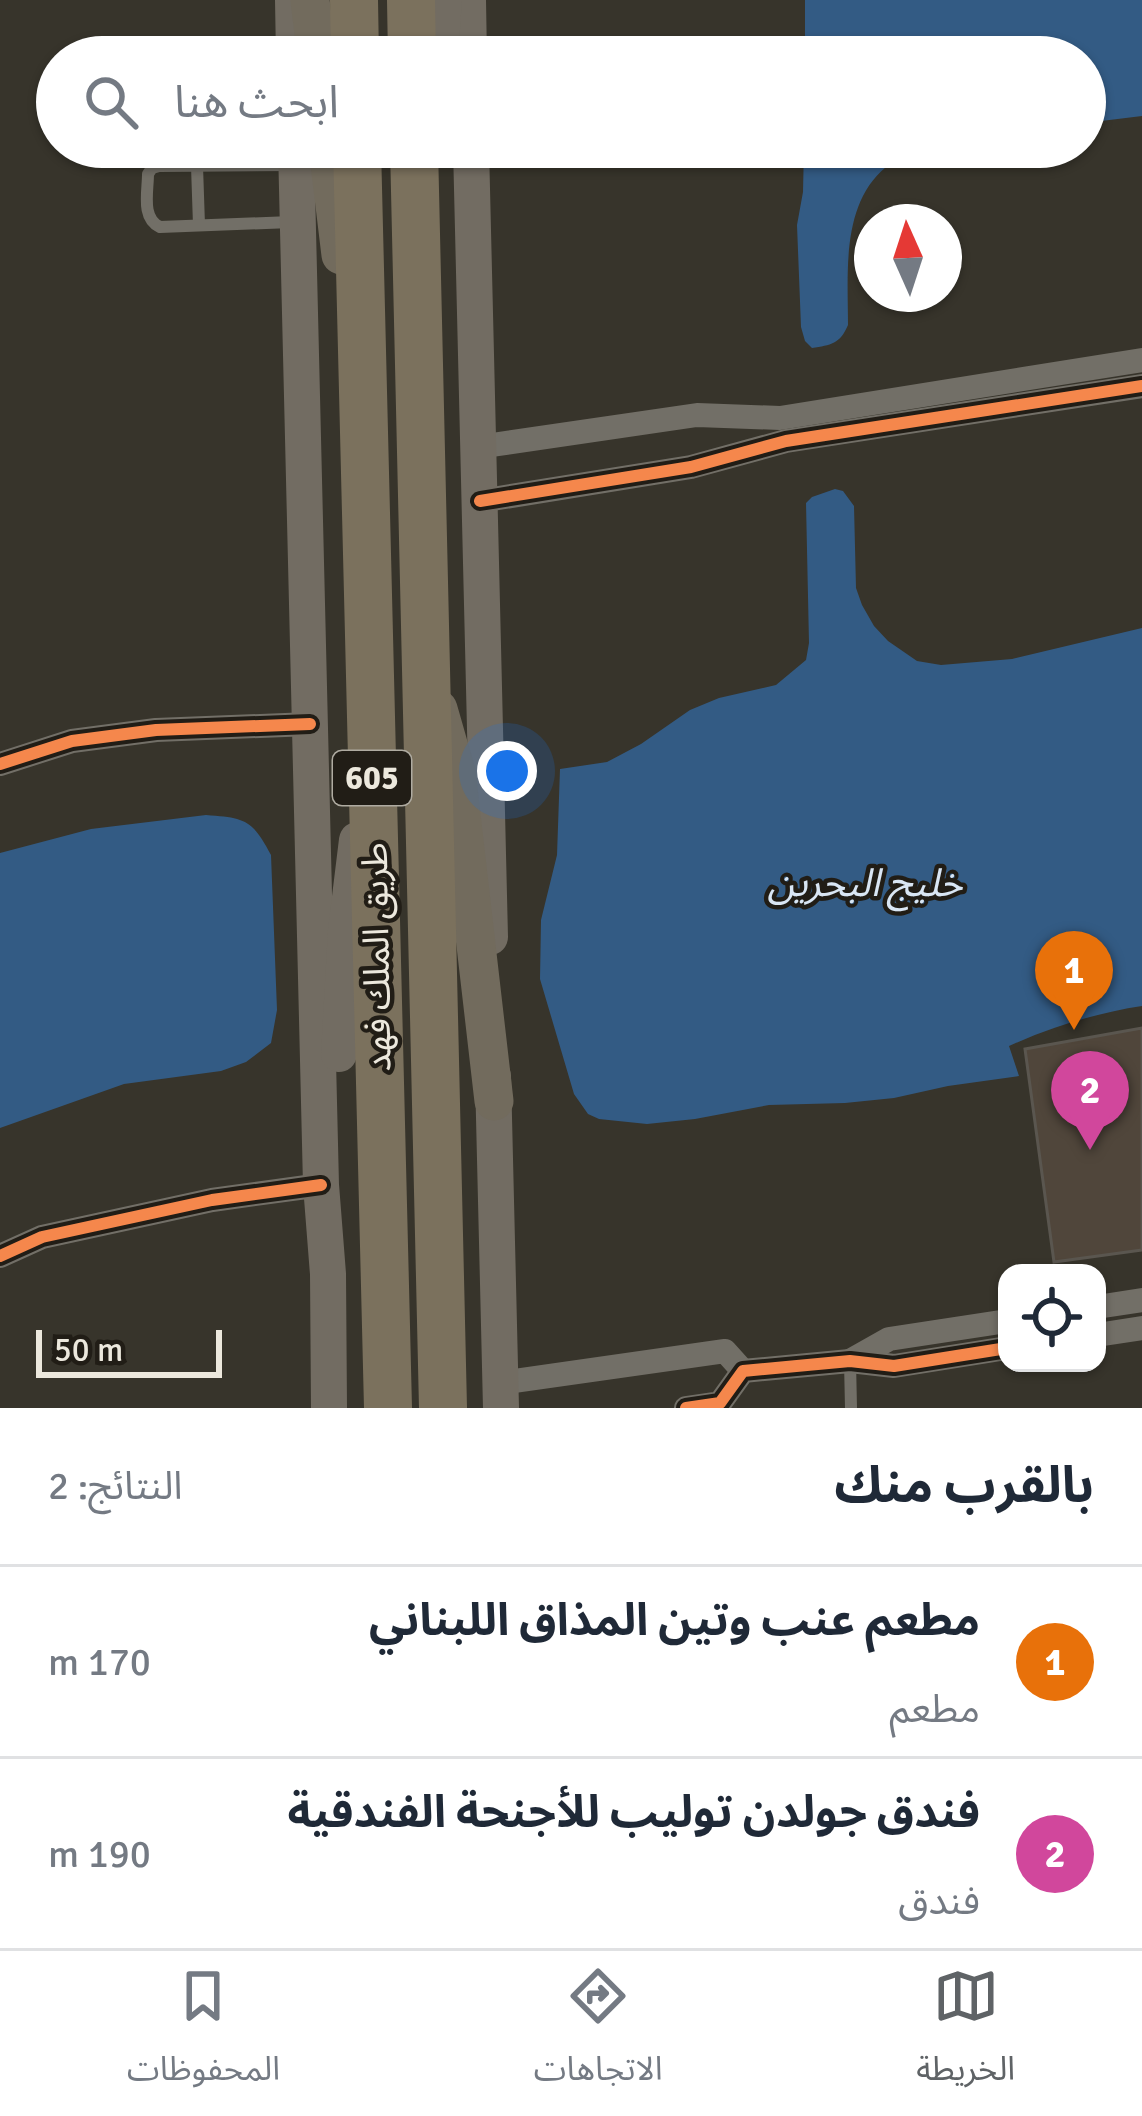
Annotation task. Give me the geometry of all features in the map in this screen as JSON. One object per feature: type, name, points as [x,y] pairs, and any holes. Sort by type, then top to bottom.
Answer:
[{"type":"highway","points":[[354,0],[355,36]]},
{"type":"highway","points":[[410,0],[411,36]]},
{"type":"highway","name":"طريق الملك فهد","points":[[358,168],[388,1408]]},
{"type":"highway","name":"طريق الملك فهد","points":[[414,168],[443,1408]]},
{"type":"main road","points":[[293,0],[294,36]]},
{"type":"main road","points":[[310,0],[314,36]]},
{"type":"main road","points":[[441,36],[444,0]]},
{"type":"main road","points":[[468,0],[469,36]]},
{"type":"main road","points":[[305,168],[298,222],[321,1185],[328,1274]]},
{"type":"main road","points":[[310,168],[364,449]]},
{"type":"main road","points":[[416,238],[426,168]]},
{"type":"main road","points":[[471,168],[500,1395]]},
{"type":"main road","points":[[426,668],[455,772],[494,1101]]},
{"type":"main road","points":[[328,1408],[328,1274],[346,930],[371,729]]},
{"type":"street","points":[[478,447],[697,415],[780,418],[1142,360]]},
{"type":"street","points":[[480,501],[691,467],[786,441],[1142,386]]},
{"type":"street","points":[[0,764],[72,741],[156,730],[310,724]]},
{"type":"street","points":[[0,1256],[42,1237],[212,1200],[321,1185]]},
{"type":"street","points":[[1106,1306],[1142,1300]]},
{"type":"street","points":[[850,1361],[890,1339],[998,1322]]},
{"type":"street","points":[[1106,1334],[1142,1328]]},
{"type":"street","points":[[686,1408],[720,1402],[743,1371],[850,1361],[894,1366],[998,1349]]},
{"type":"street","points":[[500,1395],[725,1351],[743,1371]]},
{"type":"lane","points":[[152,168],[148,215],[160,227],[298,222]]},
{"type":"lane","points":[[197,168],[199,225]]},
{"type":"lane","points":[[850,1361],[851,1408]]},
{"type":"water","points":[[805,0],[1142,0],[1142,116],[1106,120],[1106,36],[805,36]]},
{"type":"water","points":[[804,168],[885,168],[860,204],[854,204],[848,325],[834,342],[812,348],[801,327],[797,225]]},
{"type":"water","name":"خليج البحرين","points":[[835,489],[843,491],[854,506],[856,588],[862,605],[888,641],[917,661],[941,665],[1012,659],[1142,628],[1142,1006],[1074,1021],[1009,1046],[1019,1076],[894,1098],[769,1105],[647,1124],[599,1119],[588,1114],[574,1094],[540,979],[541,920],[557,855],[560,769],[607,762],[690,710],[776,685],[806,660],[806,503]]},
{"type":"water","points":[[206,815],[246,823],[271,855],[277,1010],[271,1043],[246,1062],[221,1071],[124,1084],[0,1128],[0,853],[91,829]]},
{"type":"building","points":[[1142,1028],[1142,1250],[1054,1262],[1025,1049]]},
{"type":"cycle path","points":[[480,501],[691,467],[786,441],[1142,386]]},
{"type":"cycle path","points":[[0,764],[72,741],[156,730],[310,724]]},
{"type":"cycle path","points":[[0,1256],[42,1237],[212,1200],[321,1185]]},
{"type":"cycle path","points":[[686,1408],[720,1403],[743,1371],[850,1361],[894,1366],[998,1349]]},
{"type":"place","name":"مطعم عنب وتين المذاق اللبناني","points":[[1074,1030]]},
{"type":"place","name":"فندق جولدن توليب للأجنحة الفندقية","points":[[1090,1150]]}]
